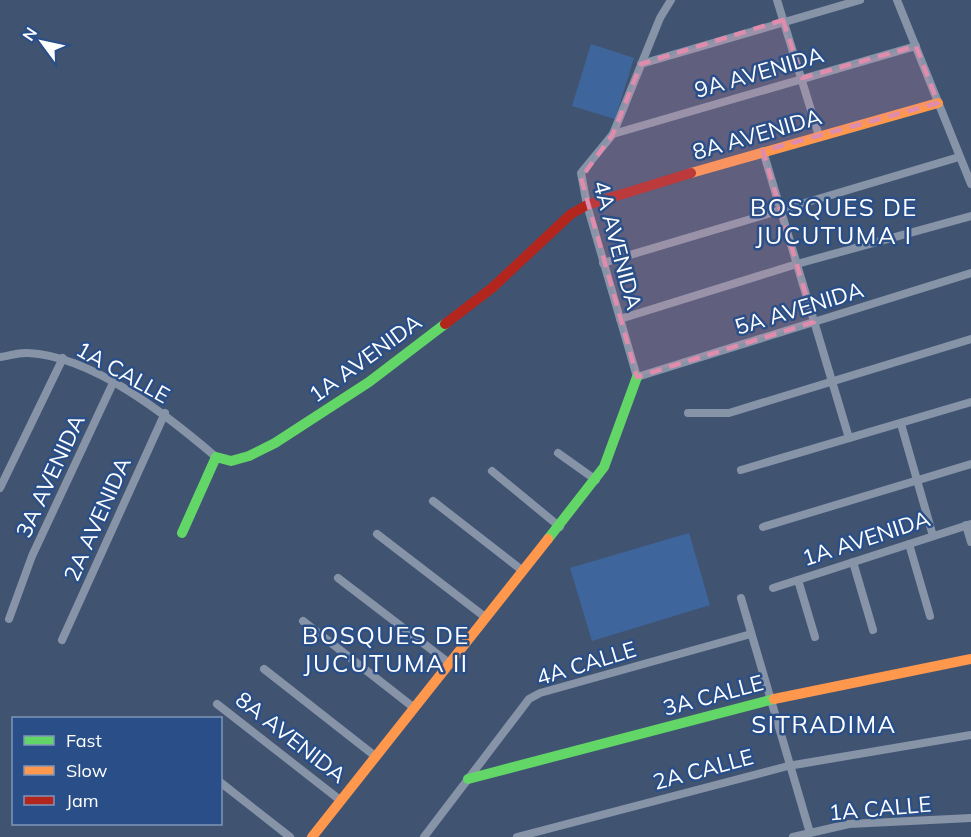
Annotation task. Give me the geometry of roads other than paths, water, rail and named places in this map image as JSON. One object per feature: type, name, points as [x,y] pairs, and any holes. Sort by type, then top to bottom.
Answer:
[{"type":"street","name":"4A AVENIDA","points":[[637,377],[587,205],[581,173],[613,134],[641,64],[671,0]]},
{"type":"street","points":[[777,0],[819,136]]},
{"type":"street","points":[[641,64],[860,0]]},
{"type":"street","points":[[897,0],[971,184]]},
{"type":"street","name":"9A AVENIDA","points":[[613,134],[916,46]]},
{"type":"street","name":"8A AVENIDA","points":[[587,205],[763,151],[938,103]]},
{"type":"street","points":[[763,151],[849,438]]},
{"type":"street","points":[[603,262],[959,157]]},
{"type":"street","name":"1A AVENIDA","points":[[216,457],[231,461],[249,456],[275,444],[369,382],[492,288],[571,214],[587,205]]},
{"type":"street","points":[[620,319],[797,264],[971,216]]},
{"type":"street","name":"5A AVENIDA","points":[[637,377],[971,273]]},
{"type":"street","points":[[688,413],[709,415],[729,413],[971,339]]},
{"type":"street","name":"1A CALLE","points":[[0,357],[26,352],[63,358],[165,413],[216,457]]},
{"type":"street","points":[[0,488],[63,358]]},
{"type":"street","points":[[312,837],[413,707],[596,480],[615,446],[625,398],[637,377]]},
{"type":"street","name":"3A AVENIDA","points":[[9,619],[32,556],[113,383]]},
{"type":"street","points":[[741,470],[971,402]]},
{"type":"street","name":"2A AVENIDA","points":[[62,640],[165,413]]},
{"type":"street","points":[[901,424],[915,480],[933,536]]},
{"type":"street","points":[[558,453],[596,480]]},
{"type":"street","points":[[182,533],[216,457]]},
{"type":"street","points":[[763,527],[971,464]]},
{"type":"street","points":[[492,471],[560,527]]},
{"type":"street","points":[[433,501],[523,572]]},
{"type":"street","points":[[969,525],[971,543]]},
{"type":"street","name":"1A AVENIDA","points":[[773,588],[969,525]]},
{"type":"street","points":[[377,534],[485,617]]},
{"type":"street","points":[[909,544],[930,616]]},
{"type":"street","points":[[853,562],[873,630]]},
{"type":"street","points":[[338,578],[449,663]]},
{"type":"street","points":[[798,580],[815,637]]},
{"type":"street","points":[[741,598],[788,766],[810,833]]},
{"type":"street","points":[[303,621],[413,707]]},
{"type":"street","name":"4A CALLE","points":[[468,779],[528,699],[540,693],[751,634]]},
{"type":"street","name":"3A CALLE","points":[[468,779],[770,699],[971,659]]},
{"type":"street","points":[[264,669],[375,756]]},
{"type":"street","name":"8A AVENIDA","points":[[217,704],[340,800]]},
{"type":"street","name":"2A CALLE","points":[[517,837],[788,766],[971,735]]},
{"type":"street","points":[[424,837],[468,779]]},
{"type":"street","points":[[222,784],[290,837]]},
{"type":"street","name":"1A CALLE","points":[[793,837],[849,824],[971,819]]},
{"type":"district","name":"BOSQUES DE JUCUTUMA I","points":[[834,221]]},
{"type":"district","name":"BOSQUES DE JUCUTUMA II","points":[[386,649]]},
{"type":"district","name":"SITRADIMA","points":[[824,724]]}]
